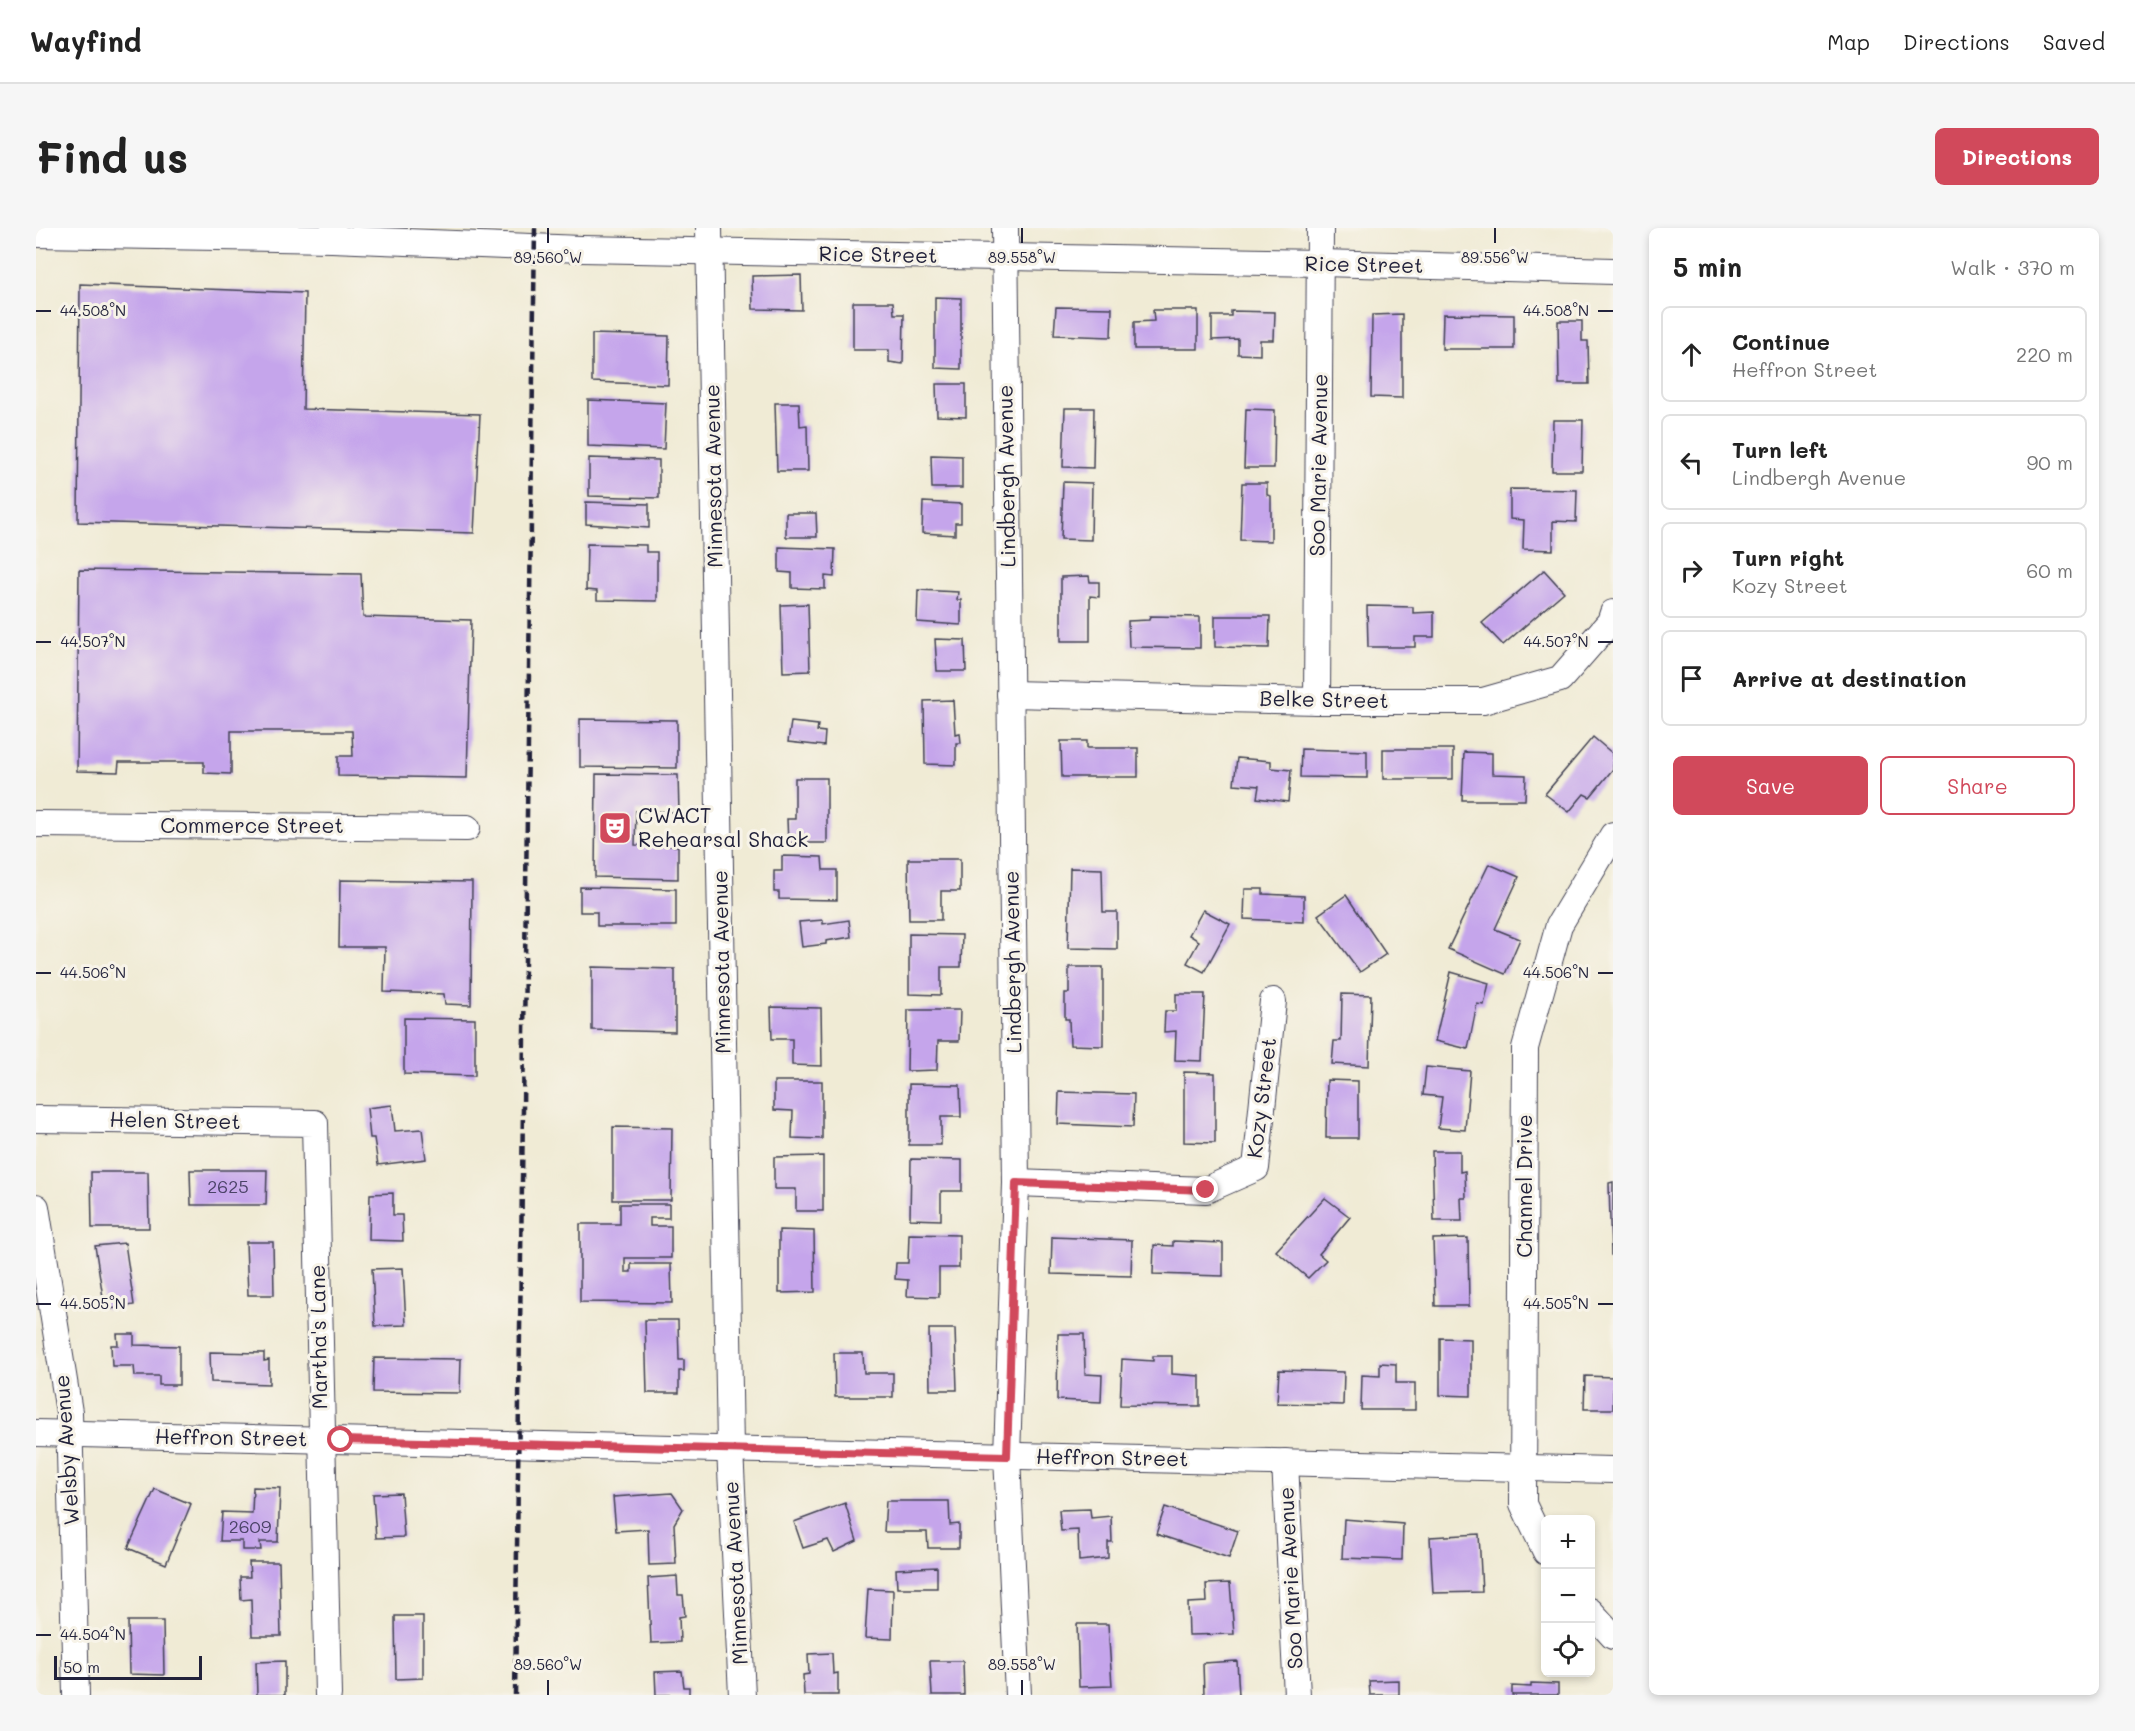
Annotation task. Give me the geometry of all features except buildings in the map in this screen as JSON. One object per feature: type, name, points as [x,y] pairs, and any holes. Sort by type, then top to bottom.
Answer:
[{"type":"street","name":"Lindbergh Avenue","points":[[1005,228],[1016,1183],[1007,1456],[1018,1695]]},
{"type":"street","name":"Soo Marie Avenue","points":[[1317,701],[1320,228]]},
{"type":"street","name":"Rice Street","points":[[36,234],[331,234],[542,248],[710,240],[1005,257],[1613,271]]},
{"type":"street","name":"Minnesota Avenue","points":[[710,240],[730,1449],[742,1695]]},
{"type":"street","name":"Belke Street","points":[[1010,694],[1317,701],[1482,701],[1560,679],[1611,618]]},
{"type":"street","name":"Commerce Street","points":[[36,824],[468,828]]},
{"type":"street","name":"Channel Drive","points":[[1541,1543],[1523,1504],[1525,1467],[1525,1048],[1559,925],[1613,835]]},
{"type":"street","name":"Kozy Street","points":[[1016,1183],[1206,1190],[1256,1168],[1273,1001]]},
{"type":"street","name":"Helen Street","points":[[36,1119],[315,1123]]},
{"type":"street","name":"Martha's Lane","points":[[315,1123],[328,1695]]},
{"type":"street","name":"Welsby Avenue","points":[[36,1207],[67,1397],[70,1434],[76,1695]]},
{"type":"street","name":"Heffron Street","points":[[36,1433],[1613,1470]]},
{"type":"street","name":"Soo Marie Avenue","points":[[1285,1462],[1297,1695]]},
{"type":"street","points":[[1595,1616],[1613,1636]]},
{"type":"railway","points":[[515,1695],[535,228]]},
{"type":"place","name":"CWACT Rehearsal Shack","points":[[615,828]]},
{"type":"route","points":[[341,1440],[1007,1456],[1016,1183],[1206,1190]]}]
